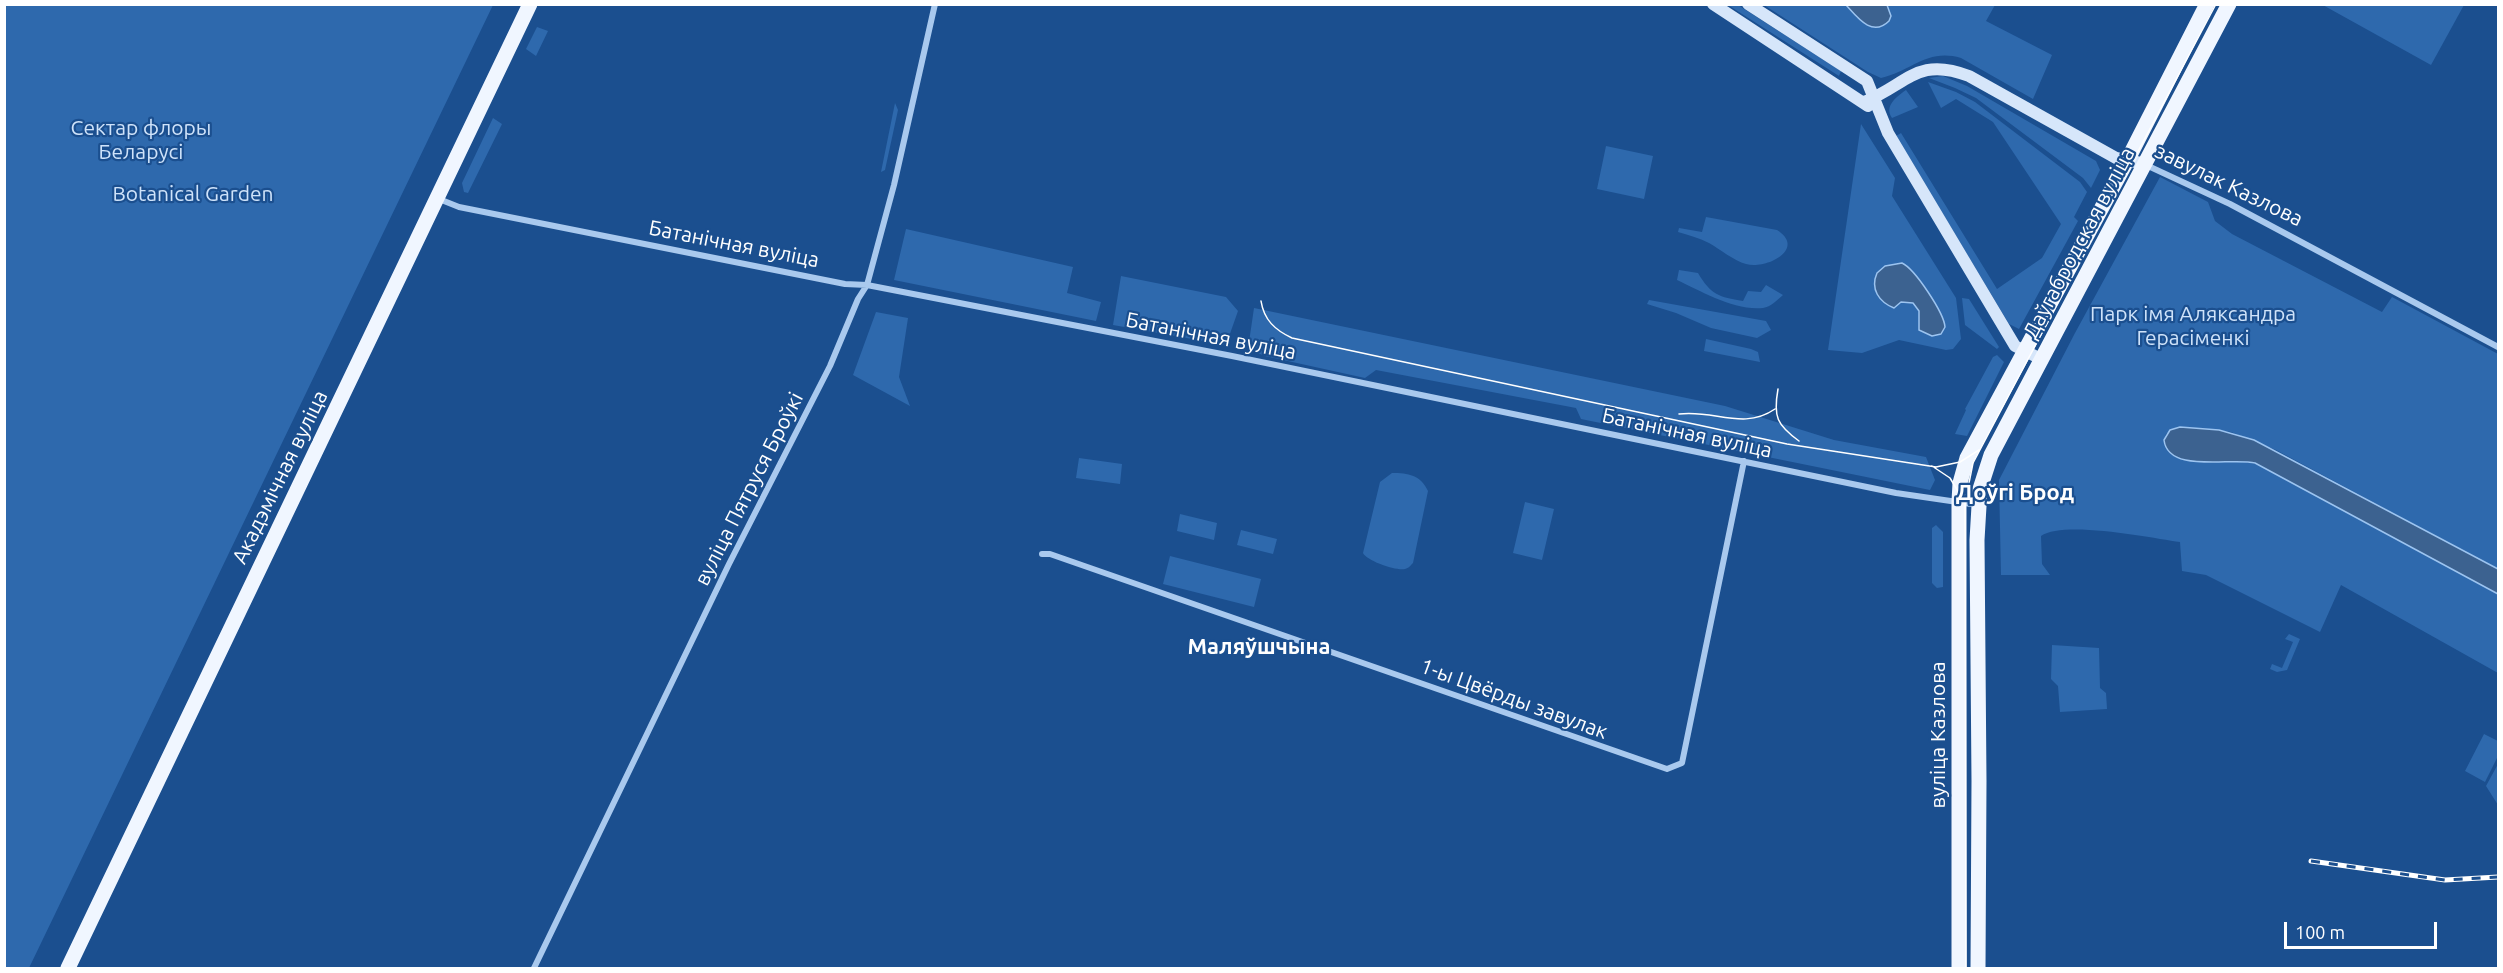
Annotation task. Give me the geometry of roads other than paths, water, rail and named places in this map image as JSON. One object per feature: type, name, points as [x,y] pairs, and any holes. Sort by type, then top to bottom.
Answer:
[{"type":"main road","name":"Акадэмічная вуліца","points":[[68,969],[530,4]]},
{"type":"main road","points":[[1713,4],[1870,99]]},
{"type":"main road","points":[[1748,4],[1860,74],[1867,81],[1870,99],[1881,120],[2015,346],[2041,359]]},
{"type":"main road","name":"Даўгабродская вуліца","points":[[1959,502],[1960,483],[1967,458],[2127,161],[2207,4]]},
{"type":"main road","name":"Даўгабродская вуліца","points":[[1978,506],[1980,489],[1991,455],[2229,4]]},
{"type":"main road","name":"завулак Казлова","points":[[1870,99],[1916,73],[1935,68],[1949,68],[1969,76],[2116,158],[2146,165]]},
{"type":"main road","name":"вуліца Казлова","points":[[1959,502],[1959,969]]},
{"type":"main road","name":"вуліца Казлова","points":[[1978,506],[1978,969]]},
{"type":"street","name":"вуліца Пятруся Броўкі","points":[[534,969],[734,554],[830,366],[858,299],[867,285],[894,185],[934,4]]},
{"type":"street","name":"завулак Казлова","points":[[2146,165],[2235,206],[2499,347]]},
{"type":"street","name":"Батанічная вуліца","points":[[438,199],[459,207],[845,284],[867,285],[1243,359],[1896,493],[1978,506]]},
{"type":"street","name":"1-ы Цвёрды завулак","points":[[1042,555],[1050,554],[1667,769],[1682,763],[1744,461]]},
{"type":"tram line","points":[[1966,968],[1965,503],[1973,463],[2216,4]]},
{"type":"tram line","points":[[1261,301],[1262,308],[1271,324],[1292,338],[1787,444],[1936,467],[1960,462],[1979,450]]},
{"type":"tram line","points":[[1778,389],[1776,407],[1778,419],[1781,425],[1799,441]]},
{"type":"tram line","points":[[1679,414],[1692,413],[1740,419],[1763,415],[1775,409]]},
{"type":"tram line","points":[[1932,466],[1950,478],[1965,503]]},
{"type":"railway","points":[[2311,861],[2445,880],[2498,877]]},
{"type":"district","name":"Доўгі Брод","points":[[2015,493]]},
{"type":"district","name":"Маляўшчына","points":[[1259,647]]},
{"type":"park label","name":"Сектар флоры Беларусі","points":[[141,140]]},
{"type":"park label","name":"Botanical Garden","points":[[193,194]]},
{"type":"park label","name":"Парк імя Аляксандра Герасіменкі","points":[[2193,326]]}]
